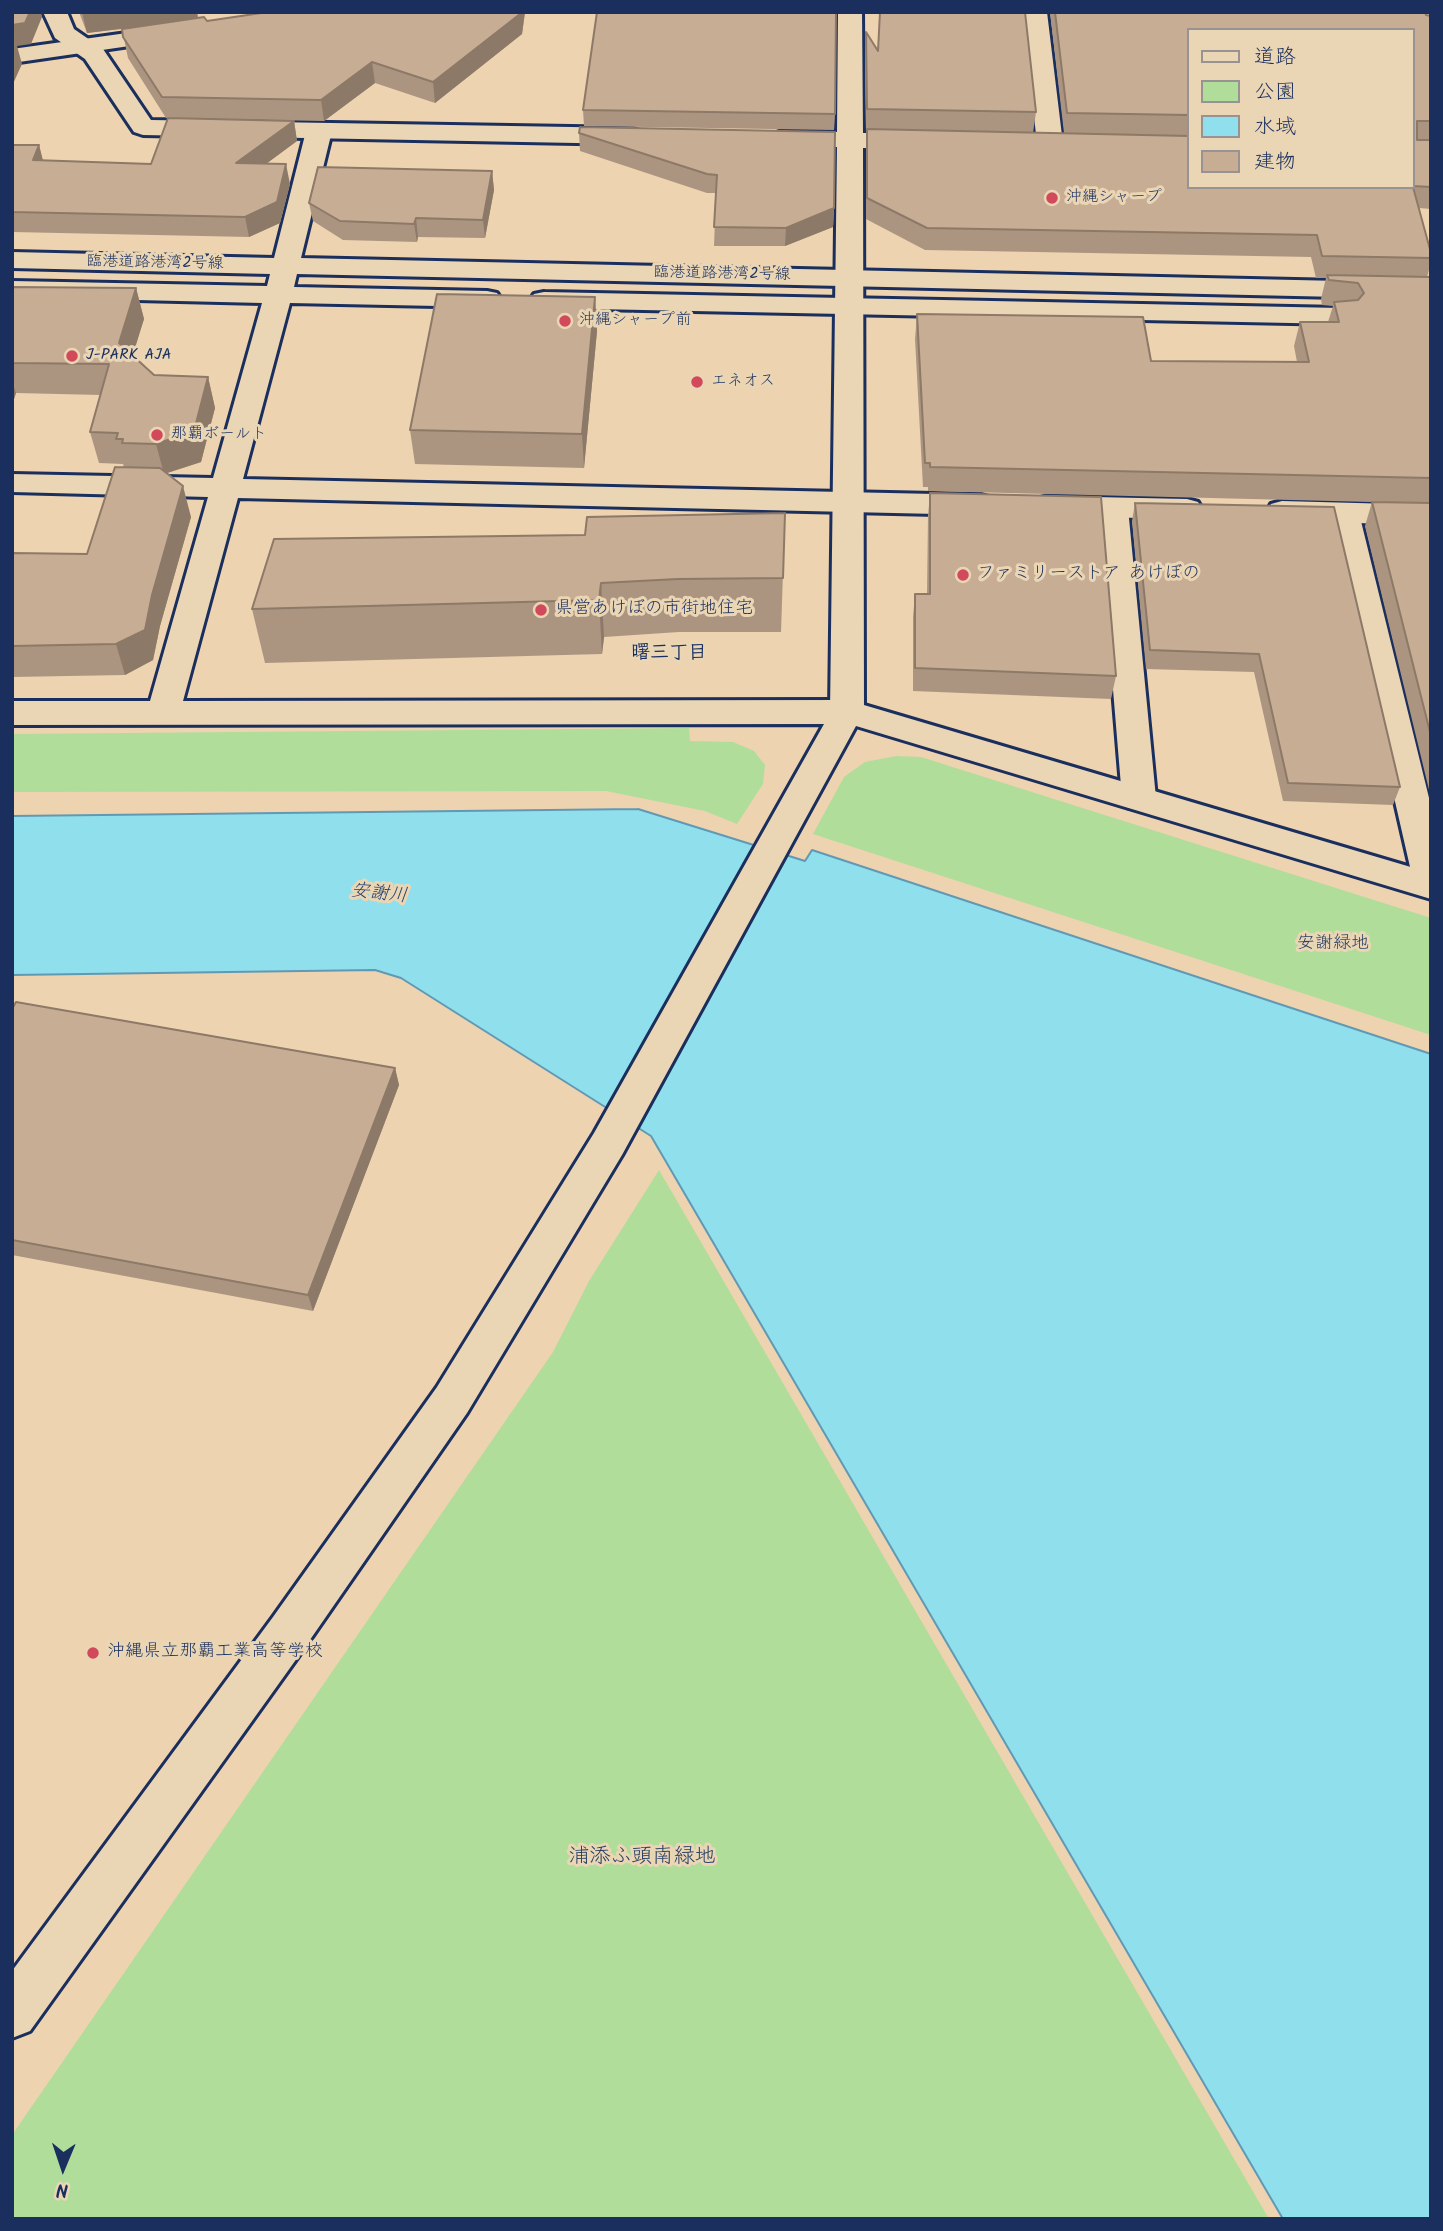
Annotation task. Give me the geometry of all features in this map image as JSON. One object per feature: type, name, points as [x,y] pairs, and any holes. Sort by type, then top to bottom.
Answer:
[{"type":"street","points":[[55,12],[63,33],[94,54],[143,127],[661,137]]},
{"type":"street","points":[[12,2013],[289,1632],[453,1400],[608,1144],[846,712],[850,502],[850,12]]},
{"type":"street","points":[[1035,12],[1050,144]]},
{"type":"street","points":[[12,56],[196,30]]},
{"type":"street","points":[[164,711],[278,295],[319,131]]},
{"type":"street","points":[[759,138],[943,142]]},
{"type":"street","points":[[1023,144],[1078,145]]},
{"type":"street","name":"臨港道路港湾2号線","points":[[12,260],[285,267],[1362,316]]},
{"type":"street","name":"臨港道路港湾2号線","points":[[12,289],[278,295],[1431,291]]},
{"type":"street","points":[[12,483],[1431,514]]},
{"type":"street","points":[[1113,508],[1139,798]]},
{"type":"street","points":[[1344,513],[1431,880]]},
{"type":"street","points":[[12,712],[846,712],[1431,886]]},
{"type":"green space","points":[[689,728],[690,741],[733,742],[754,751],[765,765],[763,784],[737,824],[705,811],[606,791],[12,792],[12,734]]},
{"type":"green space","name":"安謝緑地","points":[[896,756],[921,757],[1431,918],[1431,1035],[813,834],[844,777],[865,762]]},
{"type":"green space","name":"浦添ふ頭南緑地","points":[[659,1170],[1269,2219],[12,2219],[12,2135],[553,1352],[589,1281]]},
{"type":"water","name":"安謝川","points":[[638,809],[805,861],[812,850],[1431,1054],[1431,2219],[1283,2219],[651,1136],[401,978],[375,970],[12,975],[12,816]]},
{"type":"building","points":[[12,12],[30,12],[25,23],[12,25]]},
{"type":"building","points":[[268,12],[520,14],[433,82],[372,62],[321,100],[162,97],[123,37],[122,29],[204,17],[207,21]]},
{"type":"building","points":[[597,12],[836,12],[835,114],[583,110]]},
{"type":"building","points":[[880,12],[1025,12],[1036,112],[867,109],[866,32],[878,51]]},
{"type":"building","points":[[1055,12],[1425,12],[1431,16],[1431,121],[1417,121],[1417,140],[1431,140],[1431,187],[1415,186],[1415,28],[1188,28],[1188,115],[1067,113]]},
{"type":"building","points":[[168,118],[294,121],[236,163],[286,164],[277,202],[245,217],[12,212],[12,145],[39,145],[33,160],[151,164]]},
{"type":"building","points":[[580,127],[835,132],[834,208],[786,228],[714,227],[717,175],[579,133]]},
{"type":"building","points":[[867,129],[1188,136],[1188,189],[1414,189],[1431,258],[1322,256],[1317,235],[927,228],[867,198]]},
{"type":"building","points":[[318,167],[492,171],[483,220],[416,218],[414,224],[340,221],[309,203]]},
{"type":"building","points":[[1327,275],[1431,277],[1431,478],[930,467],[930,463],[925,463],[917,314],[1143,317],[1151,361],[1309,362],[1300,322],[1339,322],[1334,302],[1358,300],[1364,293],[1358,283],[1329,280]]},
{"type":"building","points":[[12,287],[136,288],[119,343],[154,375],[208,377],[194,431],[156,444],[122,443],[123,439],[116,439],[118,433],[90,432],[109,364],[12,363]]},
{"type":"building","points":[[437,294],[595,297],[582,434],[410,430]]},
{"type":"building","points":[[115,467],[160,468],[183,486],[152,595],[145,630],[116,644],[12,646],[12,553],[87,554]]},
{"type":"building","points":[[930,493],[1101,497],[1116,676],[915,668],[915,594],[930,594]]},
{"type":"building","points":[[1372,502],[1431,503],[1431,736]]},
{"type":"building","points":[[1135,503],[1334,507],[1400,787],[1288,783],[1259,654],[1150,650]]},
{"type":"building","points":[[785,513],[783,578],[601,583],[599,600],[252,609],[274,539],[585,535],[587,517]]},
{"type":"building","points":[[16,1002],[395,1068],[308,1295],[12,1240],[12,1009]]},
{"type":"place","name":"沖縄シャープ","points":[[1052,198]]},
{"type":"place","name":"沖縄シャープ前","points":[[565,321]]},
{"type":"place","name":"J-PARK AJA","points":[[72,356]]},
{"type":"place","name":"エネオス","points":[[697,382]]},
{"type":"place","name":"那覇ボールト","points":[[157,435]]},
{"type":"place","name":"ファミリーストア あけぼの","points":[[963,575]]},
{"type":"place","name":"県営あけぼの市街地住宅","points":[[541,610]]},
{"type":"place","name":"沖縄県立那覇工業高等学校","points":[[93,1653]]},
{"type":"district","name":"曙三丁目","points":[[669,655]]}]
